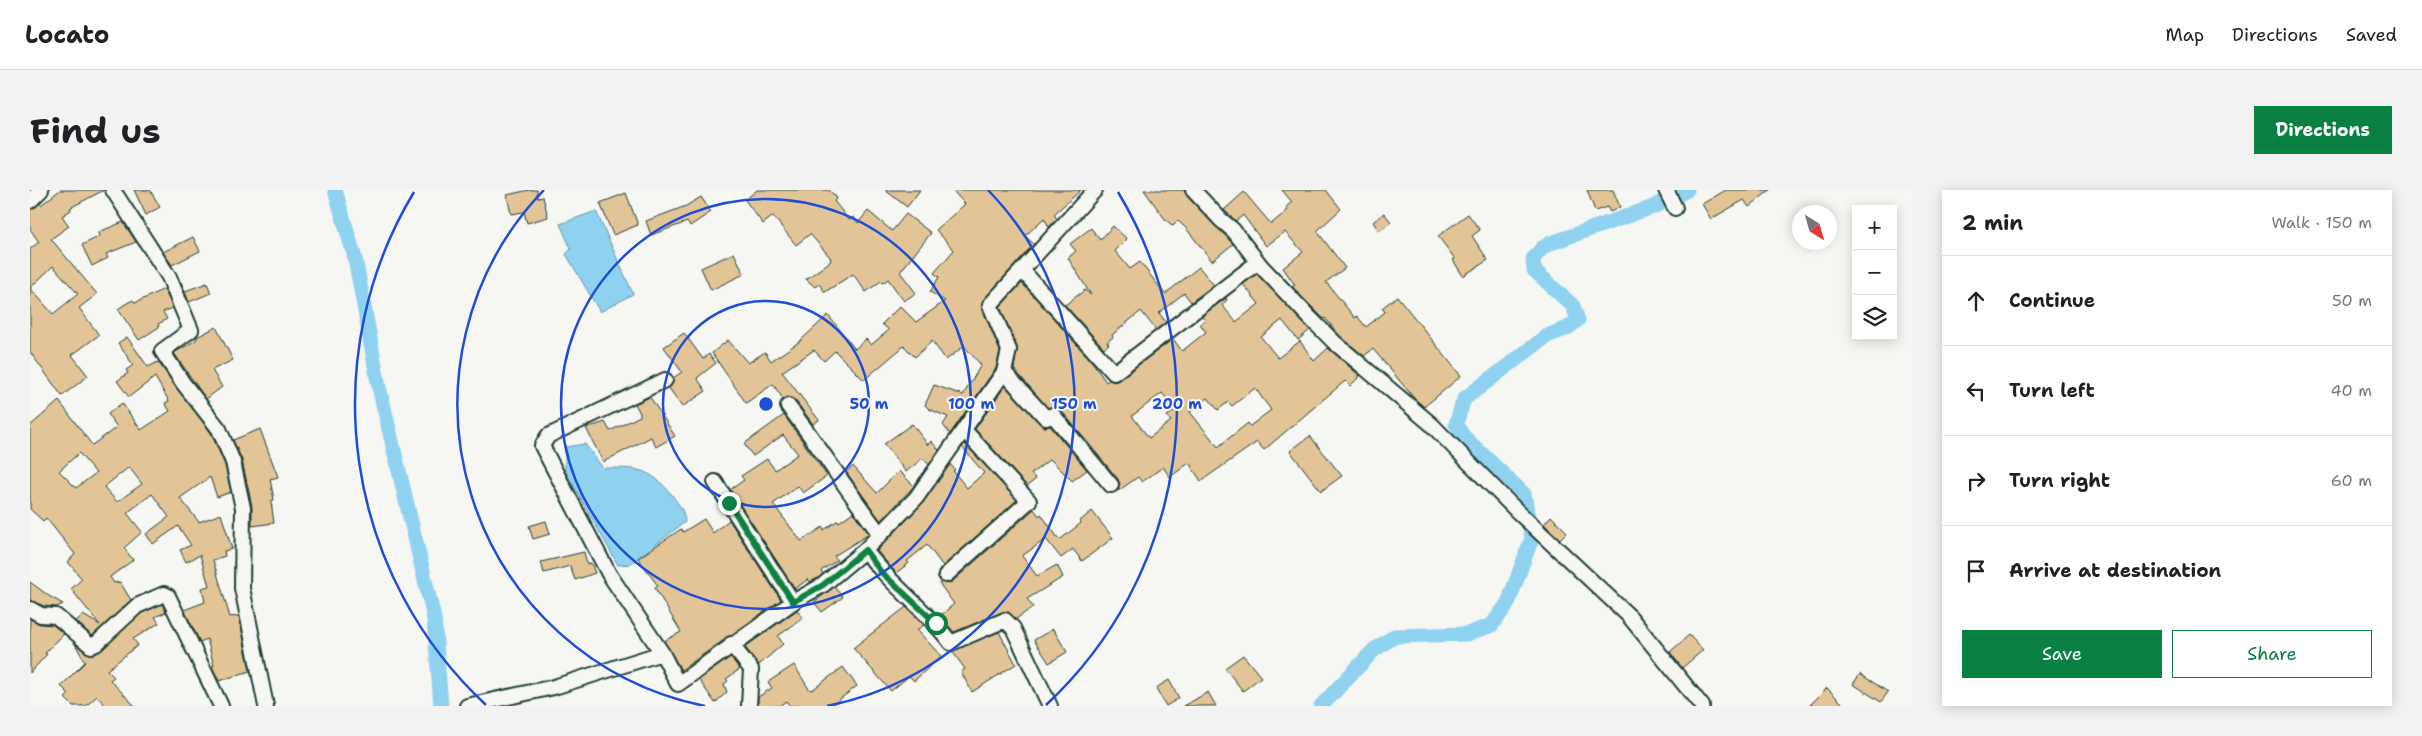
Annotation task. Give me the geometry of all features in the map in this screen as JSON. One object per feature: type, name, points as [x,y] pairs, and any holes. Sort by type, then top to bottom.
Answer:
[{"type":"street","points":[[30,201],[41,190]]},
{"type":"street","points":[[113,190],[135,228],[169,277],[191,330],[162,351],[183,383],[219,429],[233,462],[243,508],[242,588],[266,706]]},
{"type":"street","points":[[665,380],[548,436],[542,446],[609,574],[662,653],[678,684],[731,644],[793,602],[823,585],[865,550],[916,498],[938,463],[964,430],[1004,372],[1008,350],[990,305],[1096,190]]},
{"type":"street","points":[[1194,190],[1221,220],[1233,230],[1258,262],[1334,342],[1431,424],[1518,512],[1629,616],[1702,706]]},
{"type":"street","points":[[1666,190],[1675,208]]},
{"type":"street","points":[[1022,270],[1114,373],[1258,262]]},
{"type":"street","points":[[1004,372],[1046,418],[1053,415],[1111,485]]},
{"type":"street","points":[[788,406],[815,440],[844,486],[880,534]]},
{"type":"street","points":[[946,574],[1030,502],[964,430]]},
{"type":"street","points":[[715,482],[793,602]]},
{"type":"street","points":[[865,550],[881,572],[936,623],[951,643],[1005,620],[1013,628],[1050,706]]},
{"type":"street","points":[[30,608],[41,615],[56,616],[91,646],[96,644],[137,606],[164,594],[168,596],[221,706]]},
{"type":"street","points":[[731,644],[751,669],[749,706]]},
{"type":"street","points":[[467,706],[554,687],[662,653]]},
{"type":"water","points":[[596,211],[633,294],[600,312],[566,254],[571,249],[560,224]]},
{"type":"water","points":[[585,444],[603,468],[634,469],[649,474],[664,486],[682,511],[685,522],[630,564],[618,565],[565,470],[565,447]]},
{"type":"building","points":[[60,190],[104,190],[70,208],[71,210],[62,216],[69,226],[51,239],[97,294],[79,308],[99,335],[72,355],[88,376],[62,396],[30,352],[30,249],[39,242],[30,229],[30,210],[40,203],[41,205]],"holes":[[[53,266],[78,294],[53,314],[30,288]]]},
{"type":"building","points":[[134,190],[150,190],[160,207],[146,215]]},
{"type":"building","points":[[537,190],[537,198],[543,197],[548,217],[527,223],[524,212],[511,214],[507,195]]},
{"type":"building","points":[[757,190],[829,190],[837,198],[834,201],[849,220],[853,217],[858,223],[868,211],[892,231],[906,214],[931,233],[900,272],[916,293],[904,301],[888,279],[883,283],[881,281],[866,292],[853,274],[825,292],[819,284],[815,287],[806,279],[831,261],[830,257],[810,234],[796,245],[773,216],[763,224],[745,200]]},
{"type":"building","points":[[885,190],[920,190],[907,207]]},
{"type":"building","points":[[952,190],[1081,190],[1054,214],[1057,219],[1049,227],[1044,218],[1025,236],[1034,244],[983,300],[982,308],[1000,351],[996,368],[950,434],[943,425],[948,417],[929,409],[925,405],[934,385],[963,395],[981,365],[964,346],[946,360],[932,341],[915,357],[904,346],[864,380],[835,351],[824,361],[814,350],[782,372],[819,420],[813,424],[795,400],[787,397],[783,399],[773,384],[746,403],[712,353],[728,340],[748,363],[765,352],[771,361],[799,342],[828,315],[855,349],[866,339],[871,345],[889,330],[882,324],[900,306],[916,322],[945,301],[930,292],[939,277],[934,273],[954,250],[936,230],[965,204]]},
{"type":"building","points":[[1144,190],[1184,190],[1187,196],[1233,244],[1212,261],[1185,227],[1178,221],[1173,226],[1165,219]]},
{"type":"building","points":[[1282,190],[1326,190],[1341,209],[1317,231],[1345,268],[1326,282],[1355,318],[1357,316],[1366,327],[1385,312],[1382,308],[1397,296],[1461,376],[1424,407],[1414,398],[1373,349],[1364,356],[1340,336],[1325,318],[1292,287],[1295,285],[1283,268],[1303,252],[1285,232],[1266,246],[1243,215],[1236,221],[1224,210],[1244,192],[1271,224],[1288,210],[1286,207],[1292,202]]},
{"type":"building","points":[[1587,190],[1613,190],[1620,207],[1610,212],[1607,207],[1595,211]]},
{"type":"building","points":[[1726,190],[1770,190],[1749,207],[1744,200],[1711,219],[1702,204]]},
{"type":"building","points":[[626,193],[638,225],[613,235],[600,203]]},
{"type":"building","points":[[701,197],[711,212],[690,226],[687,222],[651,235],[646,221],[686,206]]},
{"type":"building","points":[[1384,213],[1391,222],[1379,231],[1373,222]]},
{"type":"building","points":[[1468,214],[1480,230],[1472,236],[1488,260],[1463,276],[1453,260],[1455,259],[1438,236]]},
{"type":"building","points":[[123,222],[136,242],[106,254],[108,258],[92,266],[82,245],[100,236],[99,232]]},
{"type":"building","points":[[1113,226],[1127,239],[1115,251],[1130,269],[1140,262],[1165,294],[1199,267],[1214,285],[1191,302],[1184,293],[1159,313],[1166,322],[1156,330],[1141,311],[1112,335],[1113,337],[1107,342],[1109,344],[1104,348],[1065,305],[1085,290],[1091,295],[1068,258],[1076,251],[1070,244],[1091,228],[1100,240]]},
{"type":"building","points":[[193,237],[200,251],[172,265],[163,252]]},
{"type":"building","points":[[734,253],[744,274],[711,290],[701,268]]},
{"type":"building","points":[[1257,274],[1310,330],[1298,340],[1282,320],[1261,337],[1278,358],[1300,341],[1314,361],[1328,348],[1360,376],[1350,386],[1345,381],[1264,450],[1257,442],[1201,481],[1189,463],[1170,477],[1163,467],[1142,482],[1138,477],[1118,491],[1120,484],[1118,479],[1060,409],[1054,406],[1048,408],[1014,369],[1017,347],[1000,307],[1022,283],[1093,363],[1106,382],[1109,380],[1115,382],[1173,339],[1182,351],[1206,332],[1200,324],[1205,320],[1202,316],[1226,298],[1227,300],[1222,305],[1236,322],[1259,304],[1243,284]],"holes":[[[1255,388],[1271,410],[1250,426],[1248,423],[1218,447],[1190,412],[1208,398],[1218,410],[1228,402],[1232,406]],[[1162,393],[1176,410],[1167,416],[1171,421],[1149,438],[1132,416]]]},
{"type":"building","points":[[181,282],[185,291],[207,283],[211,293],[189,302]]},
{"type":"building","points":[[164,289],[173,308],[163,312],[167,319],[158,324],[159,327],[139,340],[118,309],[133,300],[135,303]]},
{"type":"building","points":[[216,327],[233,360],[212,370],[222,387],[206,399],[174,353]]},
{"type":"building","points":[[684,333],[703,359],[709,354],[716,363],[697,378],[706,391],[682,407],[669,388],[672,385],[673,378],[682,372],[664,347]]},
{"type":"building","points":[[127,337],[148,367],[158,362],[211,433],[225,465],[231,492],[217,497],[210,477],[180,498],[199,522],[221,514],[232,549],[224,551],[225,556],[213,560],[230,617],[239,616],[250,671],[219,681],[212,666],[214,666],[207,639],[200,642],[184,610],[205,602],[202,588],[209,586],[200,555],[186,562],[180,550],[191,545],[178,526],[153,544],[146,534],[169,517],[152,494],[127,513],[142,532],[124,548],[133,560],[110,577],[114,583],[120,582],[131,600],[92,636],[76,621],[83,615],[100,625],[71,589],[82,579],[68,562],[75,554],[46,518],[43,521],[30,509],[30,426],[59,401],[92,445],[117,427],[108,414],[122,403],[141,430],[170,411],[165,403],[169,401],[155,377],[129,397],[117,381],[128,373],[126,370],[133,365],[118,343]],"holes":[[[79,453],[96,473],[76,488],[59,471]],[[129,467],[142,484],[117,502],[104,487]]]},
{"type":"building","points":[[1005,386],[1040,424],[1045,427],[1050,426],[1087,470],[1072,481],[1050,459],[1031,474],[1036,479],[1027,486],[975,429]]},
{"type":"building","points":[[650,397],[675,436],[656,447],[651,437],[603,462],[586,428],[605,422],[610,431],[640,416],[635,404]]},
{"type":"building","points":[[784,415],[827,476],[803,493],[798,486],[773,504],[801,541],[823,527],[824,530],[838,520],[839,522],[853,512],[869,534],[834,556],[837,560],[821,571],[823,574],[818,578],[810,582],[808,579],[795,589],[730,490],[744,480],[741,476],[767,459],[775,470],[798,454],[783,435],[753,456],[744,444]]},
{"type":"building","points":[[912,424],[928,445],[931,441],[939,450],[929,465],[923,458],[906,472],[884,444]]},
{"type":"building","points":[[260,429],[278,477],[270,479],[274,500],[271,501],[274,523],[252,526],[252,506],[242,460],[233,440]]},
{"type":"building","points":[[1310,436],[1342,476],[1321,491],[1290,451]]},
{"type":"building","points":[[965,444],[1017,500],[943,566],[927,545],[907,561],[909,563],[896,573],[877,551],[922,504],[950,464],[955,470],[953,471],[967,488],[984,473],[962,447]]},
{"type":"building","points":[[853,466],[877,493],[899,471],[914,486],[881,521],[846,472]]},
{"type":"building","points":[[1034,509],[1039,516],[1041,514],[1058,538],[1061,539],[1081,523],[1080,521],[1092,511],[1113,538],[1082,561],[1073,549],[1061,558],[1046,539],[1022,556],[1037,576],[1057,565],[1063,577],[1027,599],[1033,607],[1016,619],[1007,612],[1002,612],[954,632],[940,616],[954,604],[939,583],[952,582]]},
{"type":"building","points":[[1551,516],[1567,532],[1560,539],[1544,524]]},
{"type":"building","points":[[704,519],[713,533],[729,520],[781,600],[681,670],[664,641],[681,632],[655,588],[658,586],[638,558],[681,529],[683,532]]},
{"type":"building","points":[[546,521],[550,534],[533,539],[529,526]]},
{"type":"building","points":[[584,552],[587,564],[591,563],[595,573],[575,580],[570,566],[544,573],[541,562]]},
{"type":"building","points":[[30,582],[63,604],[57,607],[44,606],[30,600]]},
{"type":"building","points":[[834,587],[843,597],[822,612],[814,602]]},
{"type":"building","points":[[162,604],[166,612],[155,617],[159,623],[133,639],[138,645],[107,670],[114,677],[110,680],[135,706],[106,706],[97,696],[86,706],[73,706],[65,698],[69,694],[61,686],[85,662],[75,644],[89,654],[99,652],[142,613]]},
{"type":"building","points":[[906,607],[924,625],[917,630],[941,656],[914,681],[909,676],[891,691],[853,648]]},
{"type":"building","points":[[797,610],[803,618],[778,636],[783,644],[759,665],[745,647]]},
{"type":"building","points":[[30,619],[40,624],[53,625],[64,634],[45,653],[47,654],[30,673]]},
{"type":"building","points":[[1053,629],[1067,652],[1049,663],[1034,640]]},
{"type":"building","points":[[999,632],[1016,664],[972,692],[961,672],[965,669],[952,651]]},
{"type":"building","points":[[1689,635],[1703,650],[1682,668],[1670,652]]},
{"type":"building","points":[[1243,655],[1261,677],[1243,691],[1225,668]]},
{"type":"building","points":[[730,657],[740,669],[726,679],[728,681],[724,684],[727,692],[715,703],[699,680]]},
{"type":"building","points":[[794,665],[809,689],[812,690],[843,667],[857,686],[831,706],[790,706],[786,701],[779,706],[758,706],[758,697],[772,688],[768,682]]},
{"type":"building","points":[[1860,674],[1888,692],[1881,702],[1853,684]]},
{"type":"building","points":[[1169,680],[1179,698],[1166,706],[1156,688]]},
{"type":"building","points":[[1827,688],[1845,706],[1809,706]]},
{"type":"building","points":[[1208,692],[1216,706],[1184,706]]},
{"type":"waterway","points":[[335,190],[355,258],[379,387],[434,618],[441,706]]},
{"type":"waterway","points":[[1321,706],[1374,650],[1395,636],[1467,634],[1492,625],[1508,603],[1532,538],[1524,494],[1463,436],[1456,424],[1464,399],[1547,336],[1568,328],[1578,320],[1573,306],[1534,270],[1533,259],[1542,248],[1551,243],[1653,207],[1687,190]]},
{"type":"route","points":[[729,503],[793,602],[823,585],[865,550],[881,572],[936,623]]}]
